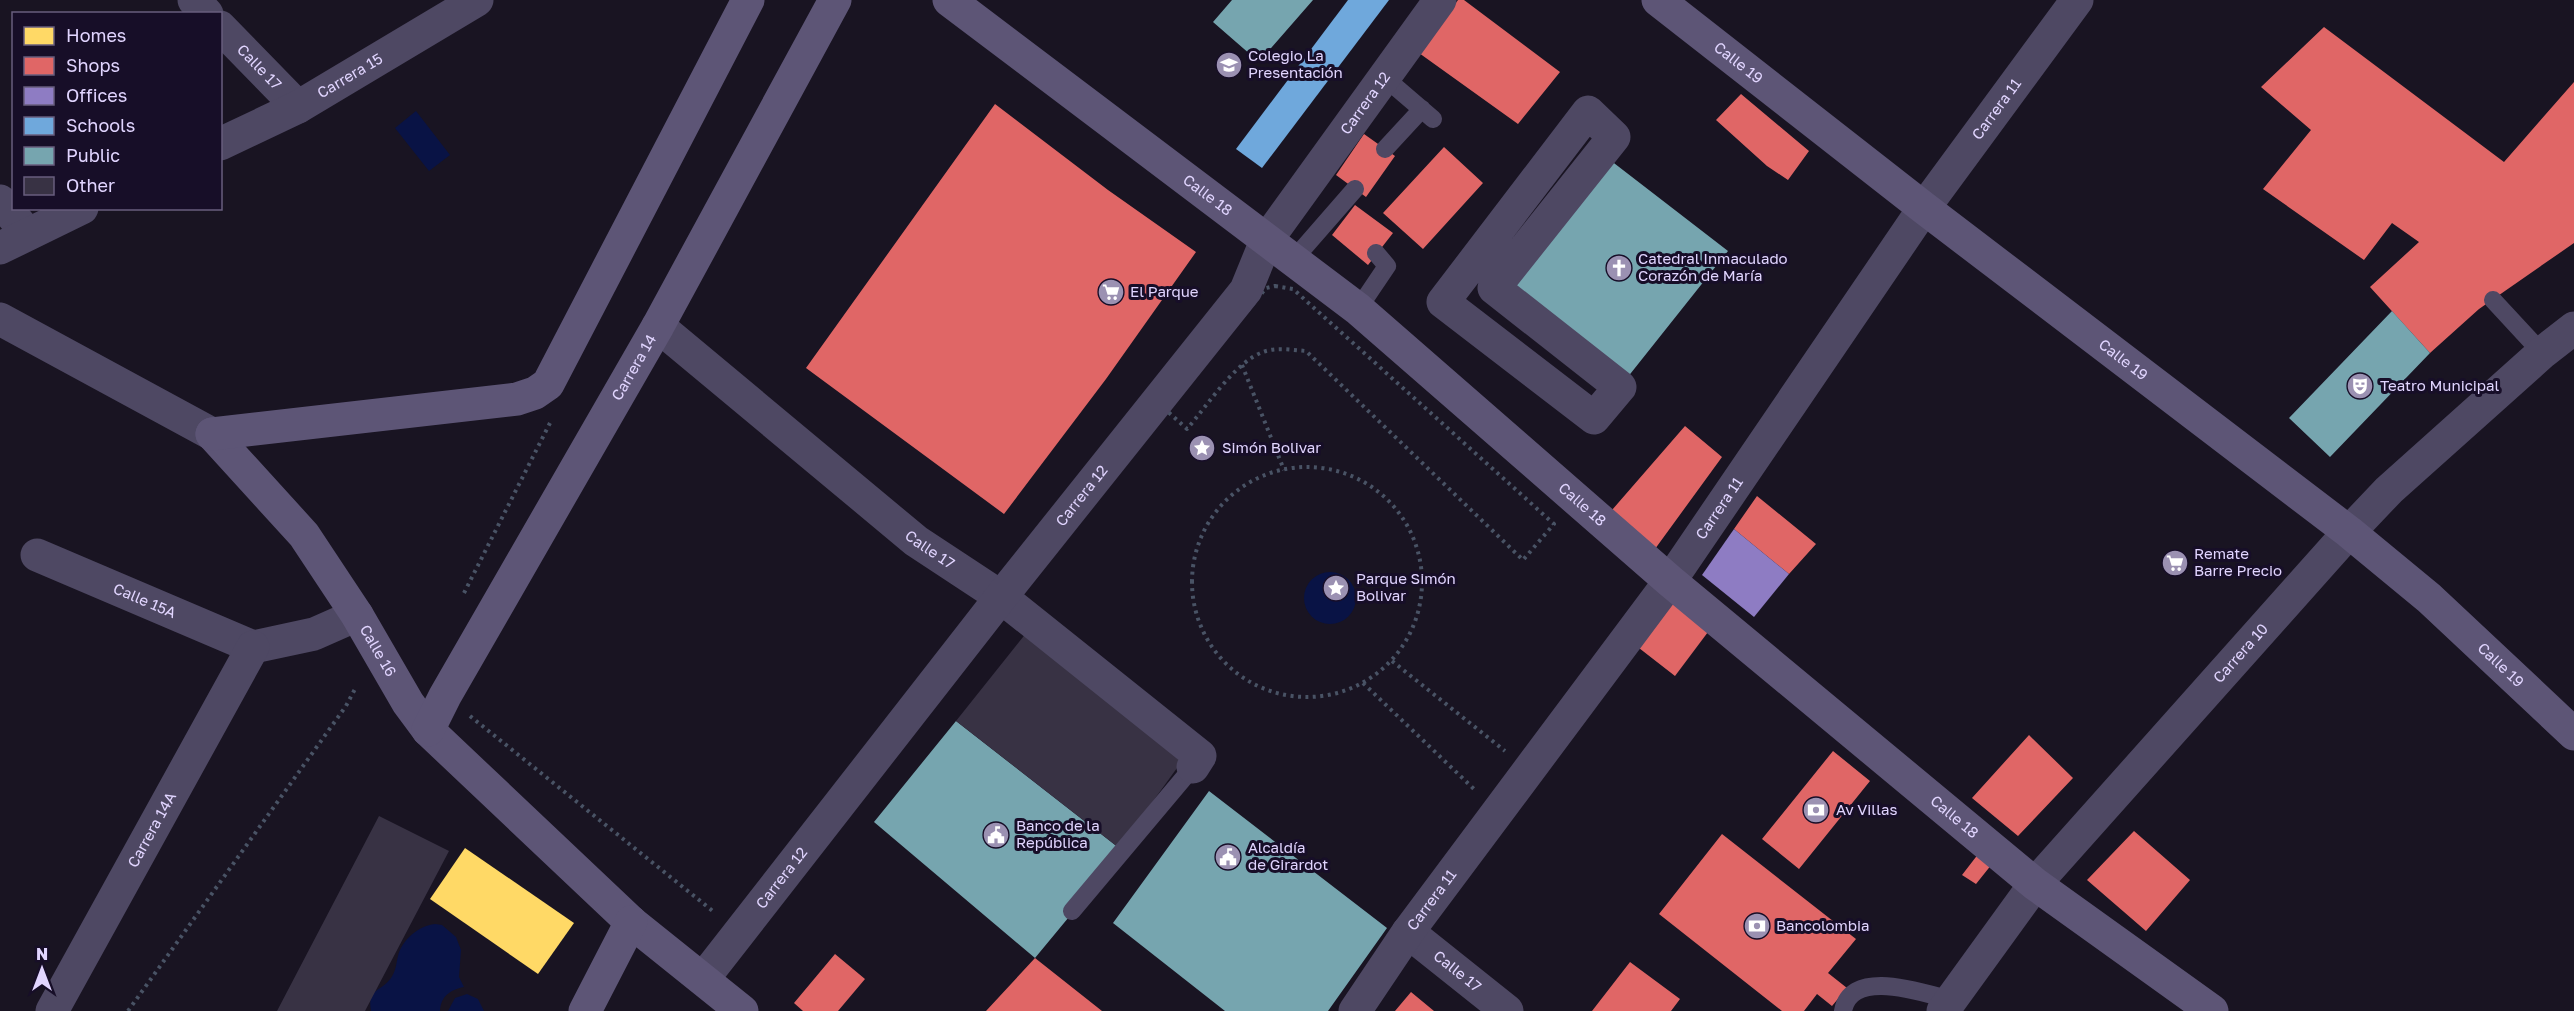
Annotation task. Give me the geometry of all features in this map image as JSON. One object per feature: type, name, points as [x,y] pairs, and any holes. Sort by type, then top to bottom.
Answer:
[{"type":"street","points":[[194,0],[205,12]]},
{"type":"street","name":"Carrera 15","points":[[222,143],[298,107],[477,0]]},
{"type":"street","points":[[212,434],[518,399],[535,393],[548,384],[748,0]]},
{"type":"street","name":"Carrera 14","points":[[428,730],[463,706],[658,326],[835,0]]},
{"type":"street","name":"Calle 18","points":[[949,0],[1358,309],[1670,580],[2035,884],[2212,1011]]},
{"type":"street","name":"Carrera 12","points":[[703,979],[1001,597],[1246,290],[1266,241],[1440,0]]},
{"type":"street","name":"Calle 19","points":[[1658,0],[1924,208],[2349,532],[2429,598],[2574,734]]},
{"type":"street","name":"Carrera 11","points":[[1354,1011],[1408,932],[1670,580],[1924,208],[2077,0]]},
{"type":"street","name":"Calle 17","points":[[222,29],[298,107]]},
{"type":"street","points":[[1588,112],[1614,137],[1494,288],[1620,387],[1594,418],[1443,302],[1588,112]]},
{"type":"street","points":[[0,201],[14,241],[78,210]]},
{"type":"street","name":"Calle 16","points":[[0,319],[212,434],[304,535],[357,615],[408,703],[428,730],[631,922],[742,1011]]},
{"type":"street","name":"Calle 17","points":[[658,326],[916,541],[1001,597],[1200,756],[1192,767]]},
{"type":"street","name":"Carrera 10","points":[[1947,1005],[2035,884],[2349,532],[2389,490],[2542,353],[2574,328]]},
{"type":"street","name":"Calle 15A","points":[[37,555],[253,647]]},
{"type":"street","points":[[253,647],[314,634],[357,615]]},
{"type":"street","name":"Carrera 14A","points":[[52,1011],[253,647]]},
{"type":"street","points":[[585,1011],[631,922]]},
{"type":"street","name":"Calle 17","points":[[1408,932],[1507,1011]]},
{"type":"lane","points":[[1384,77],[1428,114],[1385,149]]},
{"type":"lane","points":[[1294,259],[1336,221],[1355,189]]},
{"type":"lane","points":[[1358,309],[1387,266],[1376,253]]},
{"type":"lane","points":[[2493,300],[2542,353]]},
{"type":"lane","points":[[1072,911],[1192,767]]},
{"type":"lane","points":[[1843,1011],[1846,1000],[1853,992],[1873,985],[1897,988],[1947,1005]]},
{"type":"path","points":[[1275,286],[1293,289],[1554,524],[1523,560],[1306,351],[1275,349],[1263,352],[1242,365],[1187,429],[1166,410],[1266,288],[1275,286]]},
{"type":"path","points":[[1242,365],[1284,470]]},
{"type":"path","points":[[1326,469],[1346,474],[1382,494],[1397,509],[1408,526],[1417,545],[1422,565],[1421,606],[1405,645],[1392,661],[1363,683],[1342,692],[1319,697],[1295,697],[1272,692],[1251,683],[1232,669],[1215,652],[1203,633],[1195,611],[1192,588],[1193,565],[1199,542],[1209,521],[1224,503],[1242,488],[1262,477],[1284,470],[1326,469]]},
{"type":"path","points":[[1392,661],[1529,770]]},
{"type":"path","points":[[1363,683],[1497,811]]},
{"type":"path","points":[[128,1011],[346,706],[355,689]]},
{"type":"path","points":[[463,706],[716,914],[723,904]]},
{"type":"shaded area","points":[[416,111],[450,155],[429,171],[395,128]]},
{"type":"shaded area","points":[[1325,572],[1335,572],[1349,579],[1356,598],[1349,617],[1335,624],[1325,624],[1315,620],[1308,613],[1304,603],[1304,593],[1308,583],[1315,576]]},
{"type":"shaded area","points":[[435,924],[442,925],[456,937],[461,950],[459,977],[464,987],[447,994],[442,1001],[440,1011],[371,1011],[370,1004],[373,994],[393,975],[400,950],[407,939],[417,931]]},
{"type":"shaded area","points":[[467,994],[478,999],[484,1011],[448,1011],[455,998]]},
{"type":"building: Homes","points":[[465,848],[574,923],[538,974],[430,899]]},
{"type":"building: Shops","points":[[1458,0],[1464,0],[1560,72],[1518,124],[1419,53]]},
{"type":"building: Shops","points":[[2324,27],[2504,162],[2574,82],[2574,243],[2479,309],[2430,353],[2370,287],[2419,242],[2392,223],[2364,260],[2263,189],[2311,130],[2261,87]]},
{"type":"building: Shops","points":[[1741,94],[1809,151],[1788,180],[1767,166],[1716,120]]},
{"type":"building: Shops","points":[[995,104],[1108,190],[1196,252],[1106,379],[1004,514],[806,368]]},
{"type":"building: Shops","points":[[1364,134],[1395,156],[1366,197],[1336,175]]},
{"type":"building: Shops","points":[[1444,147],[1483,183],[1423,249],[1383,213]]},
{"type":"building: Shops","points":[[1355,205],[1393,233],[1368,265],[1332,235]]},
{"type":"building: Shops","points":[[1685,426],[1722,457],[1655,549],[1612,510]]},
{"type":"building: Shops","points":[[1757,496],[1816,544],[1789,574],[1734,529]]},
{"type":"building: Shops","points":[[1673,603],[1708,632],[1675,676],[1639,648]]},
{"type":"building: Shops","points":[[2029,735],[2073,778],[2018,836],[1972,798]]},
{"type":"building: Shops","name":"Av Villas","points":[[1833,751],[1870,781],[1799,869],[1762,839]]},
{"type":"building: Shops","points":[[2134,831],[2190,880],[2146,931],[2087,880]]},
{"type":"building: Shops","name":"Bancolombia","points":[[1722,834],[1856,939],[1828,973],[1847,988],[1832,1006],[1817,994],[1804,1011],[1782,1011],[1659,914]]},
{"type":"building: Shops","points":[[1979,853],[1992,864],[1976,884],[1962,875]]},
{"type":"building: Shops","points":[[835,954],[865,979],[838,1011],[803,1011],[794,1003]]},
{"type":"building: Shops","points":[[1035,958],[1102,1011],[986,1011]]},
{"type":"building: Shops","points":[[1630,962],[1680,999],[1671,1011],[1592,1011]]},
{"type":"building: Shops","points":[[1411,992],[1434,1011],[1395,1011]]},
{"type":"building: Offices","points":[[1734,529],[1789,574],[1754,617],[1702,575]]},
{"type":"building: Schools","points":[[1348,0],[1389,0],[1262,168],[1236,149]]},
{"type":"building: Public","points":[[1232,0],[1313,0],[1259,62],[1213,22]]},
{"type":"building: Public","name":"Catedral Inmaculado Corazón de María","points":[[1610,160],[1728,251],[1627,378],[1509,286]]},
{"type":"building: Public","name":"Teatro Municipal","points":[[2392,311],[2430,353],[2330,457],[2289,418]]},
{"type":"building: Public","name":"Banco de la República","points":[[956,721],[1119,848],[1083,900],[1035,958],[874,822]]},
{"type":"building: Public","name":"Alcaldía de Girardot","points":[[1209,791],[1387,928],[1328,1011],[1225,1011],[1113,923]]},
{"type":"building: Other","points":[[1027,632],[1185,757],[1119,848],[956,721]]},
{"type":"building: Other","points":[[379,816],[449,851],[365,1011],[277,1011]]},
{"type":"place","name":"Colegio La Presentación","points":[[1229,65]]},
{"type":"place","name":"Catedral Inmaculado Corazón de María","points":[[1619,268]]},
{"type":"place","name":"El Parque","points":[[1111,292]]},
{"type":"place","name":"Teatro Municipal","points":[[2360,386]]},
{"type":"place","name":"Simón Bolivar","points":[[1202,448]]},
{"type":"place","name":"Remate Barre Precio","points":[[2175,563]]},
{"type":"place","name":"Parque Simón Bolivar","points":[[1336,588]]},
{"type":"place","name":"Av Villas","points":[[1816,810]]},
{"type":"place","name":"Banco de la República","points":[[996,835]]},
{"type":"place","name":"Alcaldía de Girardot","points":[[1228,857]]},
{"type":"place","name":"Bancolombia","points":[[1757,926]]}]
